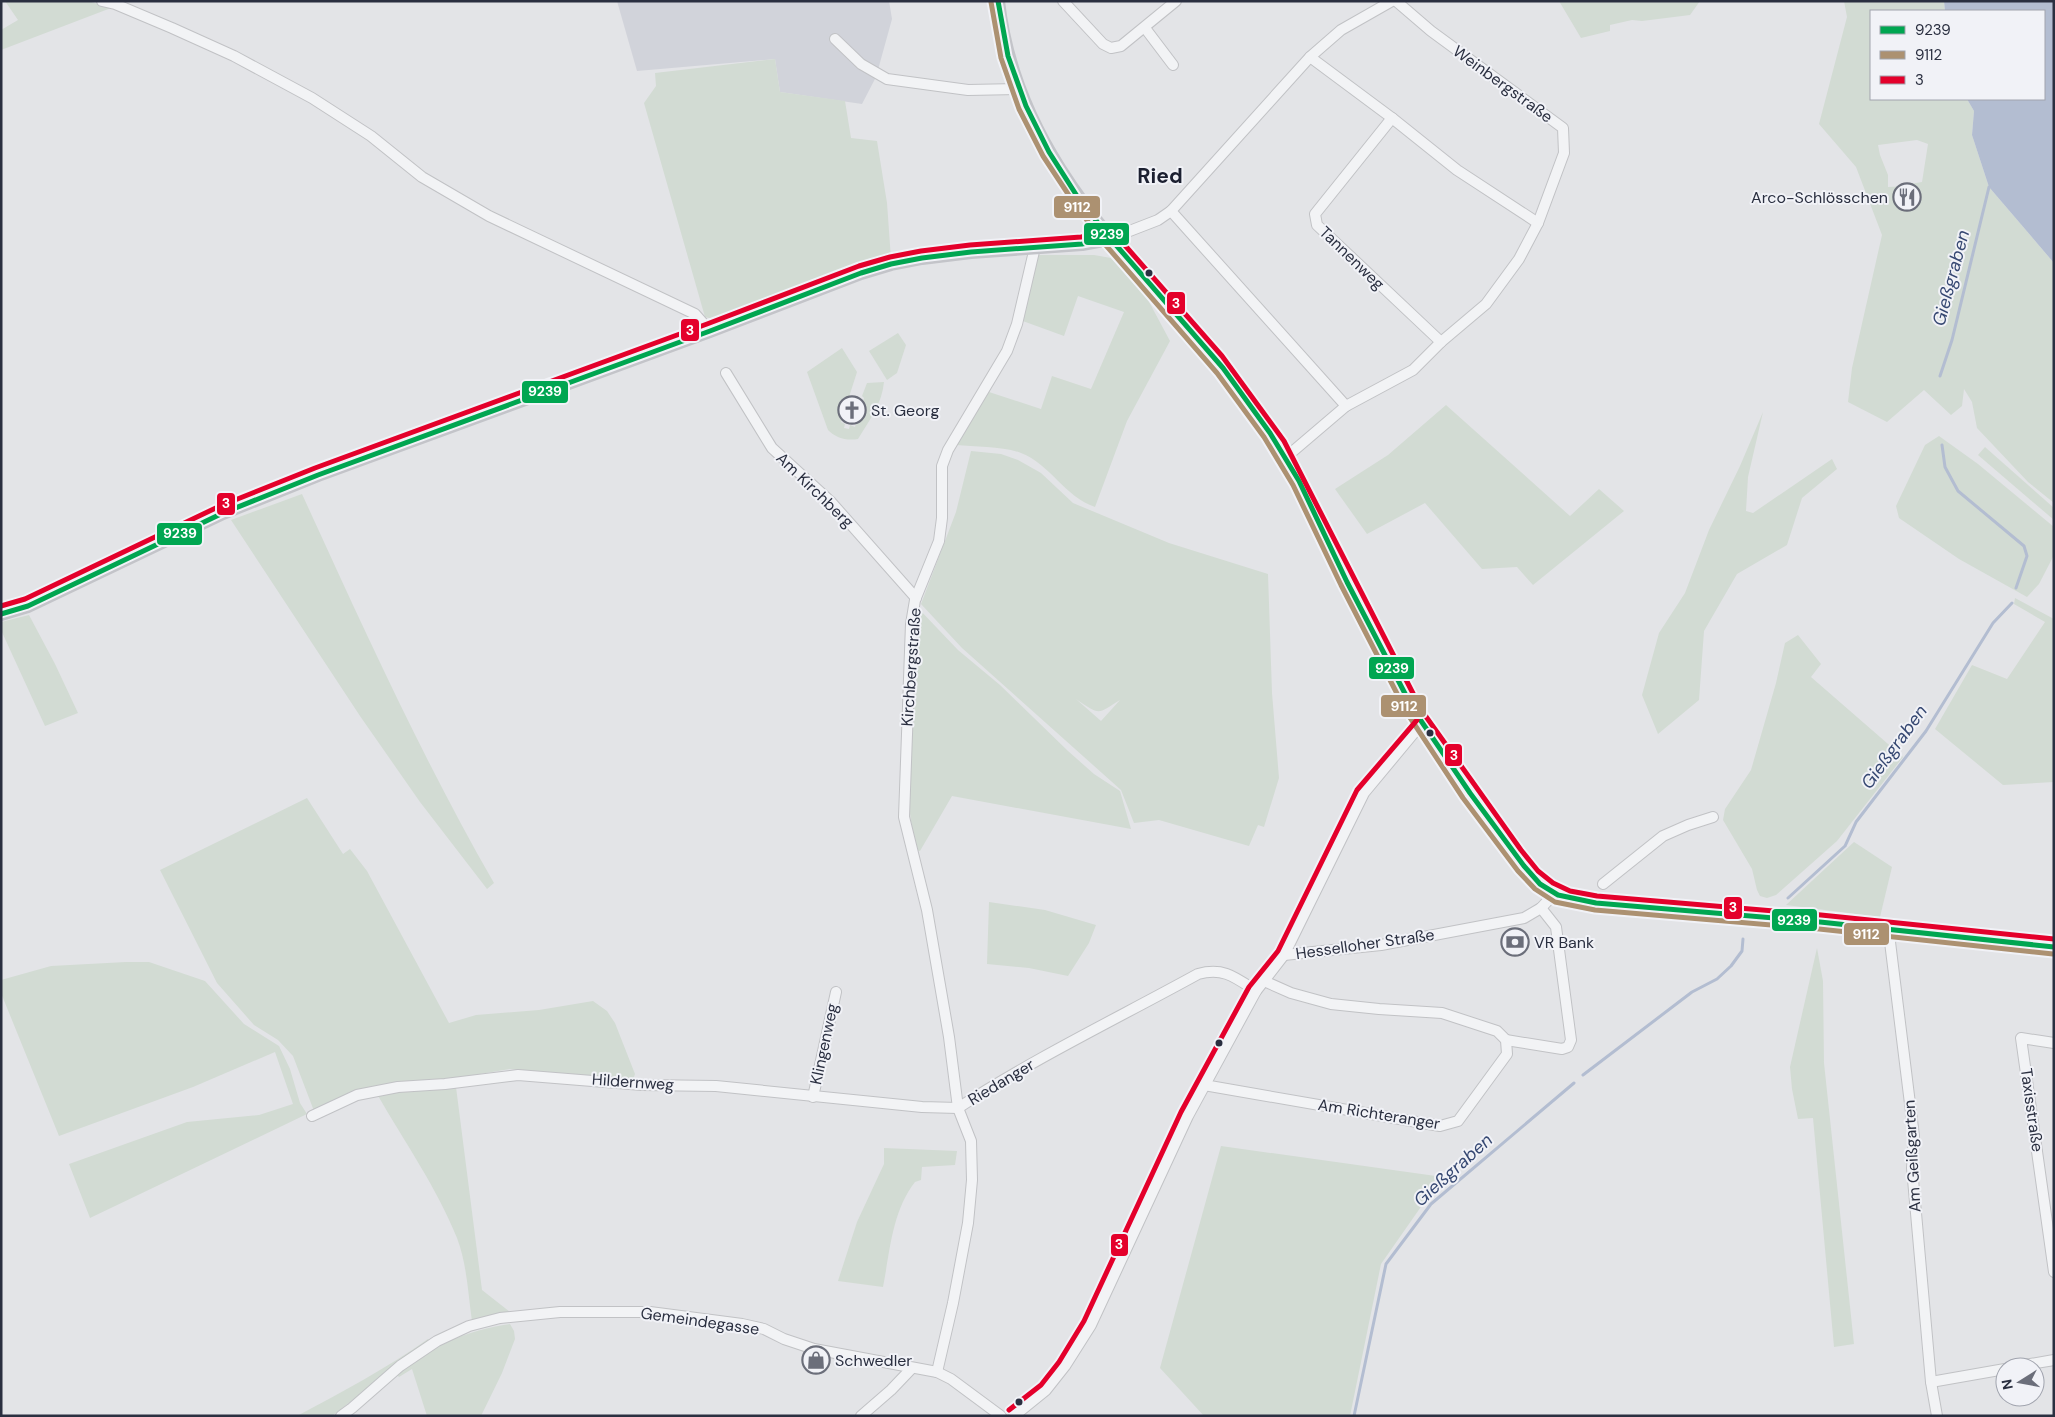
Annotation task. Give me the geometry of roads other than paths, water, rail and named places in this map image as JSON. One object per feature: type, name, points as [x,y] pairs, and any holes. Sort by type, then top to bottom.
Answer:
[{"type":"main road","points":[[998,1],[1010,60],[1020,90],[1035,127],[1055,163],[1109,239],[1216,360],[1278,445],[1422,725],[1529,874],[1543,887],[1554,894],[1576,901],[1596,904],[1820,922],[2054,947]]},
{"type":"main road","points":[[1,614],[28,606],[231,509],[861,273],[891,264],[971,252],[1082,244],[1109,239]]},
{"type":"street","points":[[102,1],[115,4],[172,28],[234,56],[277,79],[312,98],[371,136],[422,177],[489,216],[695,314],[710,331]]},
{"type":"street","points":[[1063,1],[1103,44],[1111,48],[1121,46],[1176,1]]},
{"type":"street","points":[[1109,239],[1158,220],[1171,211],[1310,57],[1341,30],[1392,1]]},
{"type":"street","name":"Weinbergstraße","points":[[1285,458],[1346,406],[1413,370],[1441,342],[1486,304],[1519,259],[1538,224],[1564,153],[1563,128],[1431,31],[1396,1]]},
{"type":"street","points":[[1145,28],[1173,65]]},
{"type":"street","points":[[835,39],[861,64],[887,79],[968,90],[1020,90]]},
{"type":"street","points":[[1310,57],[1392,118],[1457,170],[1538,224]]},
{"type":"street","name":"Tannenweg","points":[[1392,118],[1315,214],[1317,225],[1441,342]]},
{"type":"street","points":[[1171,211],[1346,406]]},
{"type":"street","name":"Kirchbergstraße","points":[[958,1108],[949,1037],[927,910],[904,817],[911,624],[916,598],[939,541],[942,518],[942,466],[948,450],[1007,350],[1017,324],[1035,247]]},
{"type":"street","name":"Am Kirchberg","points":[[726,373],[772,448],[831,502],[916,598]]},
{"type":"street","points":[[1284,956],[1364,793],[1422,725]]},
{"type":"street","points":[[1603,884],[1663,836],[1713,817]]},
{"type":"street","name":"Hesselloher Straße","points":[[1014,1416],[1046,1390],[1066,1366],[1091,1325],[1204,1085],[1256,991],[1284,956],[1381,946],[1524,918],[1541,908],[1554,894]]},
{"type":"street","points":[[1264,981],[1291,993],[1331,1004],[1442,1013],[1497,1031],[1506,1040],[1562,1049],[1568,1047],[1571,1040],[1556,927],[1541,908]]},
{"type":"street","name":"Am Geißgarten","points":[[1893,930],[1890,942],[1914,1136],[1912,1168],[1931,1382],[1936,1416]]},
{"type":"street","name":"Riedanger","points":[[937,1372],[953,1303],[968,1224],[972,1180],[970,1141],[958,1108],[996,1083],[1060,1047],[1198,974],[1216,970],[1235,977],[1256,991]]},
{"type":"street","name":"Klingenweg","points":[[813,1097],[836,992]]},
{"type":"street","name":"Taxisstraße","points":[[2054,1043],[2021,1038],[2049,1200],[2054,1272]]},
{"type":"street","name":"Am Richteranger","points":[[1204,1085],[1440,1126],[1458,1121],[1507,1054],[1506,1040]]},
{"type":"street","name":"Hildernweg","points":[[312,1116],[357,1095],[398,1087],[444,1084],[518,1075],[642,1085],[716,1086],[922,1107],[958,1108]]},
{"type":"street","name":"Gemeindegasse","points":[[341,1416],[400,1366],[437,1341],[461,1330],[500,1318],[560,1312],[650,1312],[742,1324],[764,1329],[784,1339],[814,1349],[937,1372],[951,1379],[1001,1416]]},
{"type":"street","points":[[861,1416],[891,1390],[912,1368]]},
{"type":"street","points":[[1931,1382],[1995,1371]]},
{"type":"water","points":[[1944,1],[2054,1],[2054,263],[1989,187],[1972,135],[1974,111],[1968,100],[2045,100],[2045,10],[1945,10]]},
{"type":"waterway","name":"Gießgraben","points":[[1940,376],[1952,340],[1989,187]]},
{"type":"waterway","name":"Gießgraben","points":[[1942,445],[1945,467],[1958,491],[2024,546],[2027,556],[2016,588]]},
{"type":"waterway","name":"Gießgraben","points":[[1788,898],[1845,846],[1856,822],[1926,731],[1993,623],[2012,603]]},
{"type":"waterway","name":"Gießgraben","points":[[1583,1075],[1692,992],[1717,979],[1731,966],[1742,951],[1743,939]]},
{"type":"waterway","name":"Gießgraben","points":[[1354,1416],[1386,1264],[1431,1204],[1574,1083]]},
{"type":"place","name":"Arco-Schlösschen","points":[[1907,197]]},
{"type":"place","name":"St. Georg","points":[[852,410]]},
{"type":"place","name":"VR Bank","points":[[1515,942]]},
{"type":"place","name":"Schwedler","points":[[816,1360]]},
{"type":"district","name":"Ried","points":[[1160,176]]}]
